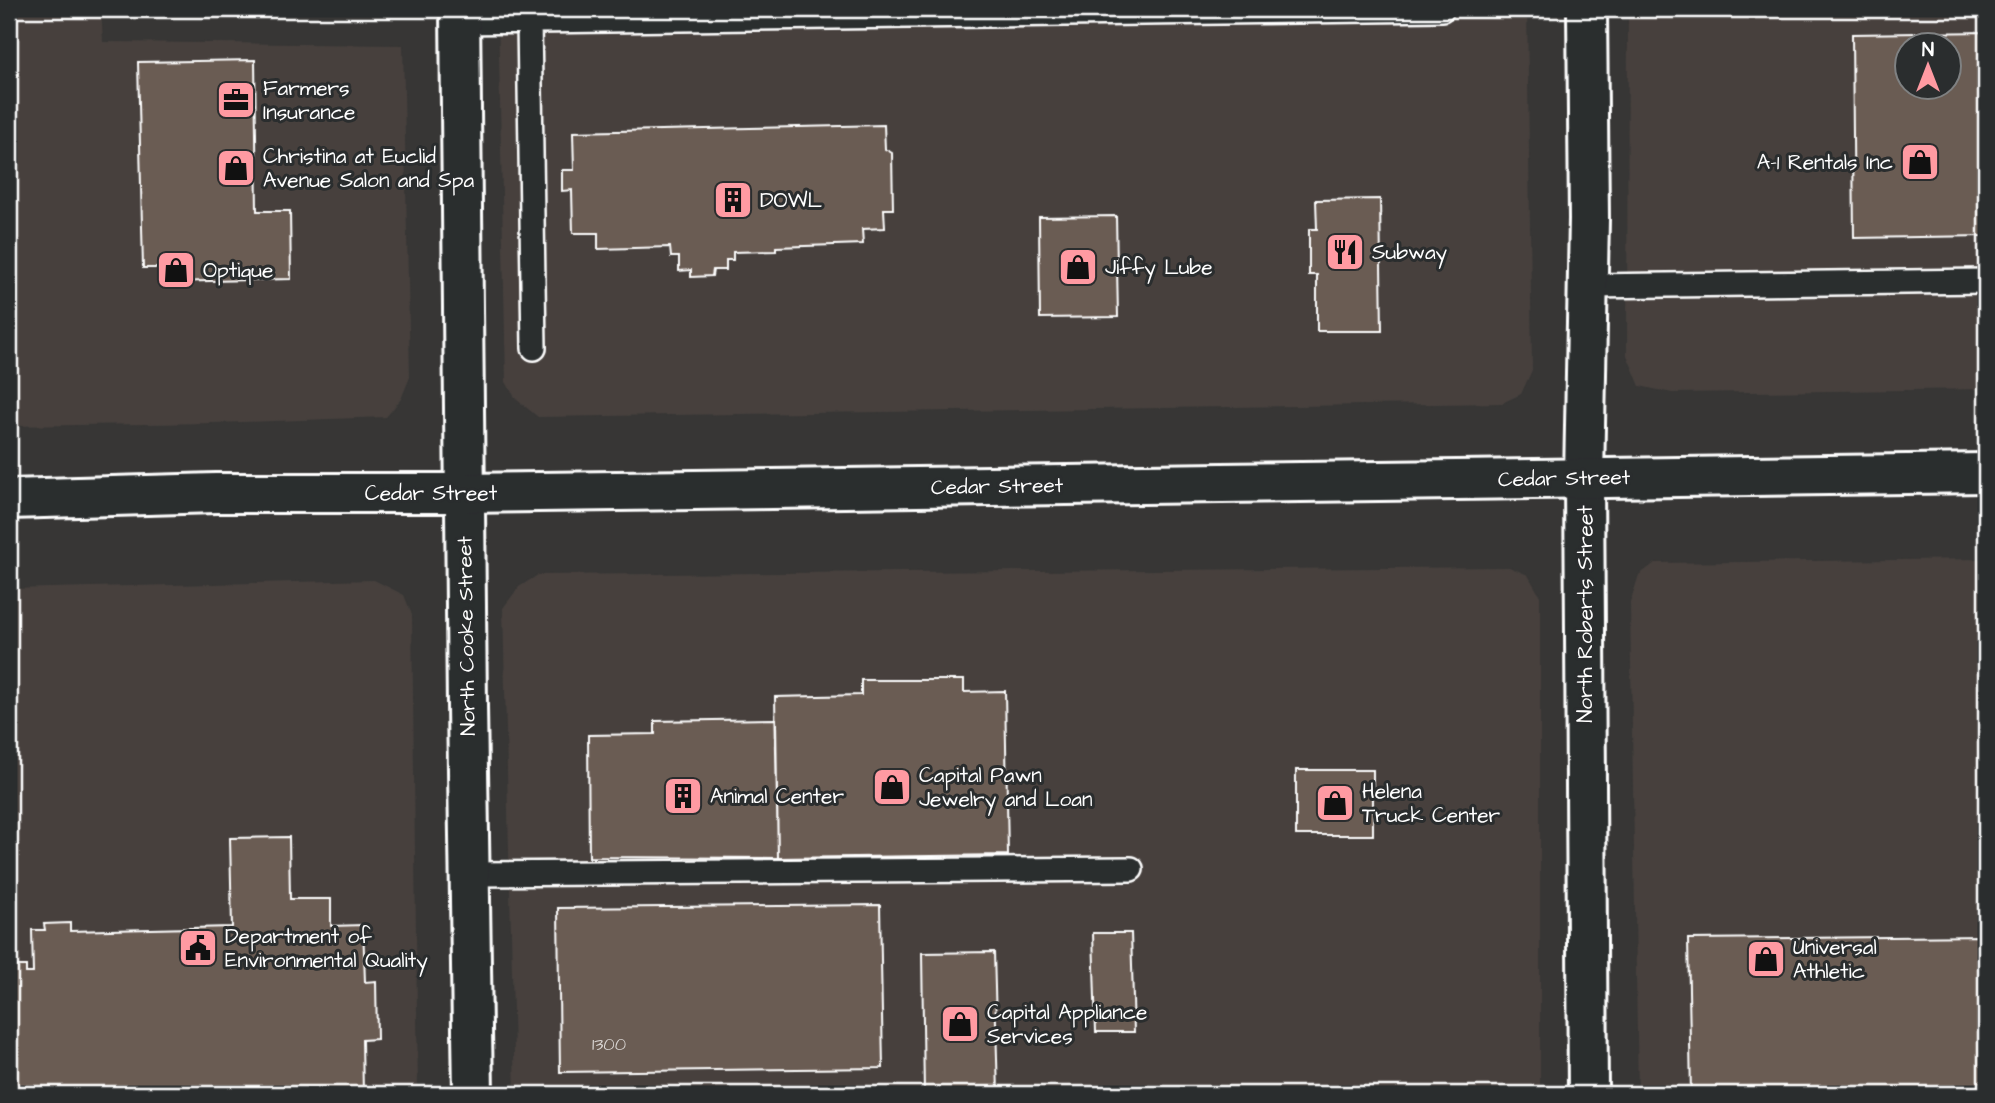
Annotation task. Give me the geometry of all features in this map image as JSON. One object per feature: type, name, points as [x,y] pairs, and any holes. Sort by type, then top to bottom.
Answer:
[{"type":"street","name":"North Roberts Street","points":[[1587,9],[1589,219],[1584,478],[1588,1094]]},
{"type":"street","name":"North Cooke Street","points":[[460,15],[473,1094]]},
{"type":"street","name":"Cedar Street","points":[[9,499],[216,493],[465,493],[1986,473]]},
{"type":"lane","points":[[460,15],[528,21],[1442,9]]},
{"type":"lane","points":[[528,21],[534,348]]},
{"type":"lane","points":[[1587,286],[1986,281]]},
{"type":"lane","points":[[470,874],[1132,869]]},
{"type":"shaded area","points":[[9,9],[101,9],[103,42],[403,45],[410,377],[401,399],[386,417],[9,426]]},
{"type":"shaded area","points":[[498,9],[1527,9],[1532,370],[1521,394],[1502,403],[538,417],[516,399],[506,382]]},
{"type":"shaded area","points":[[1628,9],[1986,9],[1986,389],[1672,393],[1640,386],[1627,355]]},
{"type":"shaded area","points":[[1986,559],[1986,1094],[1638,1094],[1630,603],[1639,575],[1655,563]]},
{"type":"shaded area","points":[[1509,567],[1528,575],[1540,596],[1540,1094],[515,1094],[503,608],[519,587],[538,575]]},
{"type":"shaded area","points":[[374,580],[404,595],[412,615],[418,1094],[9,1094],[9,589]]},
{"type":"building","name":"A-1 Rentals Inc","points":[[1964,32],[1986,32],[1986,236],[1854,238],[1852,34],[1894,33],[1894,102],[1964,102]]},
{"type":"building","points":[[255,60],[257,211],[290,211],[291,279],[168,282],[167,268],[143,268],[138,62]]},
{"type":"building","name":"DOWL","points":[[884,125],[885,149],[892,153],[893,209],[884,209],[885,228],[862,229],[863,244],[776,247],[776,251],[733,252],[733,260],[726,260],[726,270],[713,270],[712,276],[691,277],[691,270],[679,271],[679,257],[671,257],[670,247],[598,249],[598,233],[573,233],[572,190],[562,191],[562,170],[574,170],[573,132]]},
{"type":"building","name":"Subway","points":[[1380,199],[1382,331],[1317,331],[1317,275],[1309,275],[1309,229],[1317,229],[1316,200]]},
{"type":"building","name":"Jiffy Lube","points":[[1116,216],[1118,317],[1040,318],[1039,217]]},
{"type":"building","name":"Capital Pawn Jewelry and Loan","points":[[861,680],[964,680],[964,692],[1005,691],[1008,855],[778,858],[775,697],[861,695]]},
{"type":"building","name":"Animal Center","points":[[776,719],[778,858],[589,857],[588,735],[655,734],[655,721]]},
{"type":"building","name":"Helena Truck Center","points":[[1296,770],[1373,770],[1373,835],[1296,835]]},
{"type":"building","name":"Department of Environmental Quality","points":[[289,837],[290,899],[331,899],[331,926],[363,925],[365,982],[376,981],[377,1039],[362,1040],[363,1094],[9,1094],[9,966],[26,966],[26,973],[33,973],[32,930],[45,930],[44,924],[70,923],[70,931],[232,927],[230,838]]},
{"type":"building","points":[[880,905],[883,1068],[560,1072],[558,908]]},
{"type":"building","points":[[1093,933],[1131,933],[1134,1032],[1096,1032]]},
{"type":"building","points":[[1986,936],[1986,1094],[1691,1094],[1688,939]]},
{"type":"building","name":"Capital Appliance Services","points":[[994,952],[998,1094],[924,1094],[922,953]]},
{"type":"place","name":"Farmers Insurance","points":[[236,100]]},
{"type":"place","name":"A-1 Rentals Inc","points":[[1920,162]]},
{"type":"place","name":"Christina at Euclid Avenue Salon and Spa","points":[[236,168]]},
{"type":"place","name":"DOWL","points":[[733,200]]},
{"type":"place","name":"Subway","points":[[1345,252]]},
{"type":"place","name":"Jiffy Lube","points":[[1078,267]]},
{"type":"place","name":"Optique","points":[[176,270]]},
{"type":"place","name":"Capital Pawn Jewelry and Loan","points":[[892,787]]},
{"type":"place","name":"Animal Center","points":[[683,796]]},
{"type":"place","name":"Helena Truck Center","points":[[1335,803]]},
{"type":"place","name":"Department of Environmental Quality","points":[[198,948]]},
{"type":"place","name":"Universal Athletic","points":[[1766,959]]},
{"type":"place","name":"Capital Appliance Services","points":[[960,1024]]}]
